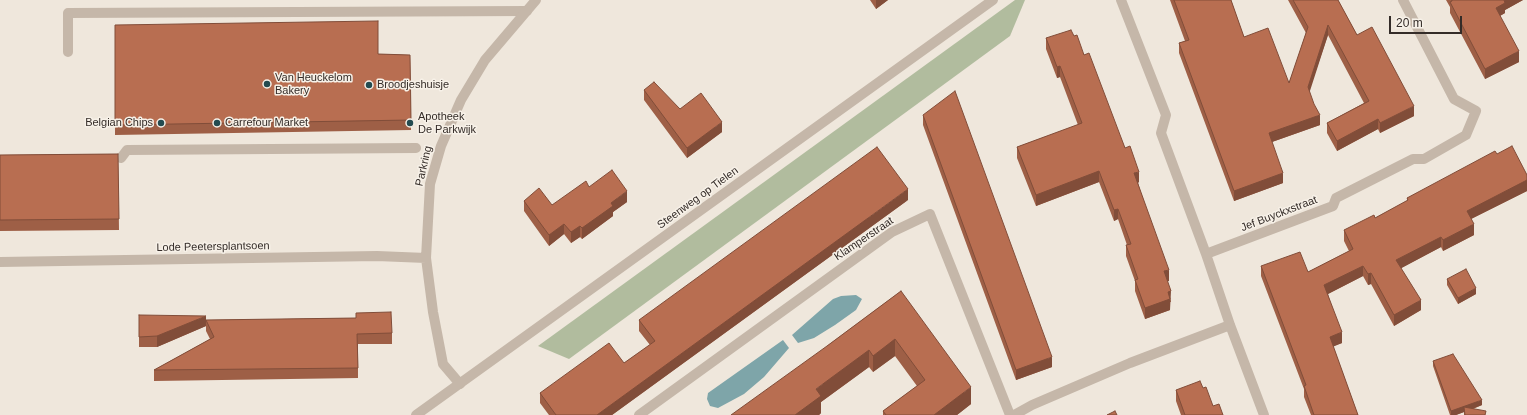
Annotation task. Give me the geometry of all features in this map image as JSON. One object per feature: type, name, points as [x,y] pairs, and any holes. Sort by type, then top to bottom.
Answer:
[{"type":"street","name":"Parkring","points":[[460,384],[443,364],[433,312],[426,258],[430,184],[440,146],[461,100],[485,60],[536,0]]},
{"type":"street","name":"Steenweg op Tielen","points":[[416,415],[993,0]]},
{"type":"street","points":[[1121,0],[1166,115],[1161,133],[1264,415]]},
{"type":"street","name":"Jef Buyckxstraat","points":[[1206,254],[1333,206],[1336,198],[1412,159],[1424,159],[1466,135],[1476,111],[1454,99],[1402,0]]},
{"type":"street","points":[[68,52],[68,13],[527,11]]},
{"type":"street","points":[[121,158],[127,150],[416,148]]},
{"type":"street","name":"Klamperstraat","points":[[639,415],[892,232],[930,214],[1010,415]]},
{"type":"street","name":"Lode Peetersplantsoen","points":[[0,262],[377,256],[426,258]]},
{"type":"street","points":[[1014,415],[1032,404],[1122,366],[1230,325]]},
{"type":"green space","points":[[1015,0],[1025,0],[1010,36],[569,359],[538,346]]},
{"type":"water","points":[[856,295],[862,299],[856,310],[835,325],[814,338],[798,343],[792,335],[833,299],[841,296]]},
{"type":"water","points":[[783,340],[789,348],[764,377],[744,394],[718,408],[710,406],[707,399],[708,393]]},
{"type":"building","points":[[1174,0],[1231,0],[1244,37],[1268,28],[1289,83],[1308,27],[1293,0],[1338,0],[1357,35],[1372,27],[1414,106],[1380,123],[1378,119],[1337,141],[1327,123],[1369,101],[1328,25],[1308,87],[1320,115],[1269,133],[1283,173],[1234,191],[1179,43],[1189,40]]},
{"type":"building","points":[[1452,0],[1504,0],[1505,3],[1496,8],[1519,51],[1485,69],[1450,2]]},
{"type":"building","points":[[378,21],[378,54],[410,55],[411,120],[115,125],[115,25]]},
{"type":"building","points":[[1071,30],[1074,36],[1077,35],[1084,55],[1089,53],[1125,148],[1130,146],[1139,172],[1134,173],[1169,270],[1164,271],[1171,291],[1168,292],[1170,299],[1145,308],[1135,280],[1138,279],[1126,245],[1131,244],[1118,209],[1114,210],[1099,171],[1036,195],[1017,147],[1082,123],[1060,66],[1057,67],[1046,38]]},
{"type":"building","points":[[654,82],[680,109],[701,93],[722,122],[687,148],[644,90]]},
{"type":"building","points":[[955,91],[1052,357],[1016,370],[923,115]]},
{"type":"building","points":[[1512,146],[1527,175],[1527,180],[1467,211],[1474,224],[1443,240],[1441,237],[1396,260],[1421,300],[1394,315],[1371,273],[1368,274],[1363,266],[1324,285],[1342,332],[1330,337],[1358,415],[1314,415],[1304,386],[1306,385],[1261,266],[1300,252],[1308,272],[1353,249],[1344,230],[1374,215],[1375,218],[1408,200],[1407,198],[1495,151],[1497,154]]},
{"type":"building","points":[[877,147],[908,189],[597,415],[556,415],[540,393],[609,343],[624,363],[655,341],[639,320]]},
{"type":"building","points":[[118,154],[119,219],[0,220],[0,155]]},
{"type":"building","points":[[612,170],[627,191],[611,203],[613,206],[582,228],[580,226],[571,232],[564,224],[549,235],[524,201],[539,188],[552,205],[586,181],[589,187]]},
{"type":"building","points":[[1466,269],[1476,288],[1458,298],[1447,279]]},
{"type":"building","points":[[901,291],[971,387],[934,415],[886,415],[883,411],[925,380],[895,339],[873,356],[869,350],[816,389],[821,396],[795,415],[731,415],[827,346]]},
{"type":"building","points":[[391,312],[392,333],[357,334],[358,368],[154,370],[214,337],[206,320],[356,318],[356,313]]},
{"type":"building","points":[[139,315],[206,316],[157,336],[139,337]]},
{"type":"building","points":[[1453,354],[1482,400],[1451,411],[1433,361]]},
{"type":"building","points":[[1200,381],[1203,388],[1206,387],[1213,406],[1219,404],[1223,415],[1185,415],[1176,390]]},
{"type":"building","points":[[1464,407],[1486,411],[1485,415],[1465,415]]},
{"type":"building","points":[[1115,411],[1117,415],[1107,415]]},
{"type":"place","name":"Van Heuckelom Bakery","points":[[267,84]]},
{"type":"place","name":"Broodjeshuisje","points":[[369,85]]},
{"type":"place","name":"Belgian Chips","points":[[161,123]]},
{"type":"place","name":"Carrefour Market","points":[[217,123]]},
{"type":"place","name":"Apotheek De Parkwijk","points":[[410,123]]}]
